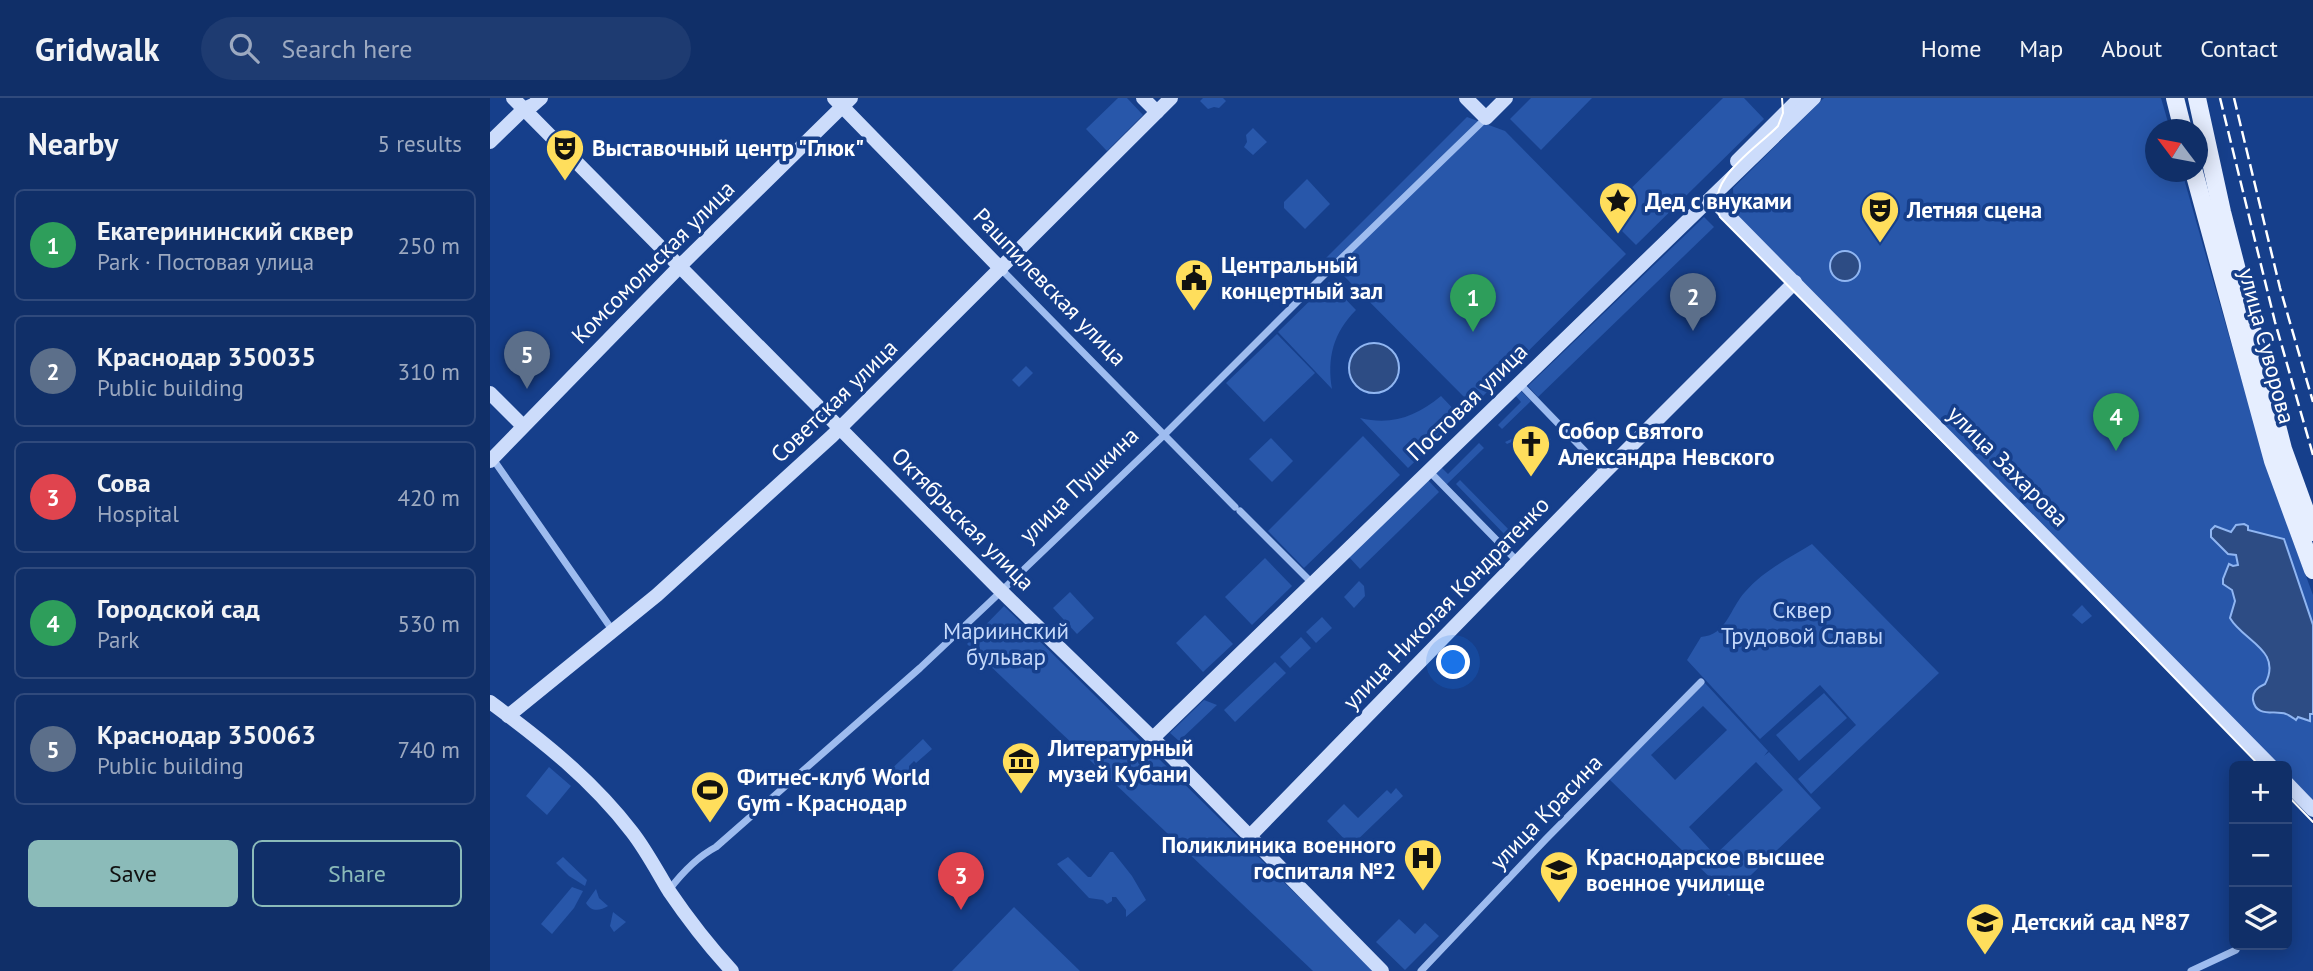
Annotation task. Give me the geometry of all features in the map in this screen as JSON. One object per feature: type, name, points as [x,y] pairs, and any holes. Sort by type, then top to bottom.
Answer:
[{"type":"main road","points":[[2174,98],[2180,119]]},
{"type":"main road","name":"улица Суворова","points":[[2189,98],[2222,212],[2283,449],[2313,532]]},
{"type":"main road","name":"улица Суворова","points":[[2197,98],[2222,212]]},
{"type":"main road","name":"улица Суворова","points":[[2197,182],[2273,461],[2313,570]]},
{"type":"street","points":[[1143,98],[1163,103]]},
{"type":"street","points":[[1466,98],[1486,118]]},
{"type":"street","name":"улица Пушкина","points":[[669,890],[688,868],[716,847],[920,668],[1164,435],[1506,98]]},
{"type":"street","name":"Постовая улица","points":[[1154,734],[1697,204],[1793,105],[1814,98]]},
{"type":"street","name":"Комсомольская улица","points":[[491,459],[842,101]]},
{"type":"street","name":"Рашпилевская улица","points":[[842,101],[1001,269],[1309,580]]},
{"type":"street","points":[[490,142],[527,102]]},
{"type":"street","name":"Октябрьская улица","points":[[527,102],[682,264],[1004,588],[1394,971]]},
{"type":"street","name":"Советская улица","points":[[508,716],[707,551],[843,426],[1163,103]]},
{"type":"street","name":"Постовая улица","points":[[1517,381],[1712,199],[1793,105]]},
{"type":"street","name":"улица Захарова","points":[[1712,199],[2266,761]]},
{"type":"street","name":"улица Николая Кондратенко","points":[[1253,833],[1605,472],[1795,282]]},
{"type":"street","points":[[1517,381],[1605,472]]},
{"type":"street","points":[[490,393],[523,426]]},
{"type":"street","points":[[491,459],[613,631]]},
{"type":"street","points":[[1427,469],[1518,562]]},
{"type":"street","name":"Постовая улица","points":[[1154,734],[1309,580],[1427,469]]},
{"type":"street","name":"улица Красина","points":[[1421,971],[1701,682]]},
{"type":"street","points":[[490,702],[570,764],[599,792],[633,833],[711,949],[732,971]]},
{"type":"street","points":[[2292,788],[2313,810]]},
{"type":"street","name":"Октябрьская улица","points":[[1253,833],[1382,971]]},
{"type":"street","points":[[2191,971],[2236,950]]},
{"type":"green space","points":[[1118,98],[1127,98],[1143,115],[1107,151],[1086,129]]},
{"type":"green space","points":[[1203,98],[1223,98],[1226,101],[1219,108],[1208,109],[1200,101]]},
{"type":"green space","points":[[1531,98],[1592,98],[1541,150],[1510,119]]},
{"type":"green space","points":[[1723,98],[1744,98],[1764,119],[1636,245],[1605,214]]},
{"type":"green space","points":[[1824,98],[2161,98],[2167,119],[2145,119],[2145,182],[2185,182],[2241,378],[2290,533],[2313,595],[2313,625],[2284,539],[2248,530],[2232,532],[2221,527],[2238,557],[2238,565],[2227,569],[2223,584],[2232,590],[2235,601],[2230,618],[2259,647],[2268,664],[2269,673],[2265,684],[2255,691],[2254,703],[2272,714],[2287,714],[2305,720],[2313,714],[2313,800],[2292,779],[2292,761],[2274,761],[1734,213],[1733,188]]},
{"type":"green space","points":[[1467,117],[1505,131],[1626,254],[1473,406],[1326,258]]},
{"type":"green space","points":[[1253,128],[1267,142],[1253,155],[1244,147],[1247,142],[1246,135]]},
{"type":"green space","points":[[1307,179],[1330,204],[1305,229],[1284,208],[1284,202]]},
{"type":"green space","points":[[1704,217],[1714,227],[1538,397],[1528,386]]},
{"type":"green space","points":[[1329,282],[1356,310],[1342,328],[1334,346],[1330,367],[1332,389],[1278,332]]},
{"type":"green space","points":[[1277,334],[1315,373],[1264,422],[1226,383]]},
{"type":"green space","points":[[1026,366],[1033,373],[1019,387],[1012,380]]},
{"type":"green space","points":[[1520,390],[1531,401],[1502,429],[1498,425],[1521,402],[1515,395]]},
{"type":"green space","points":[[1441,396],[1461,417],[1408,468],[1360,418],[1383,421],[1404,418]]},
{"type":"green space","points":[[1525,425],[1533,434],[1541,434],[1551,439],[1549,442],[1543,438],[1530,438],[1525,443],[1520,438],[1507,444],[1505,442],[1520,435],[1521,428]]},
{"type":"green space","points":[[1363,436],[1400,475],[1304,568],[1268,531]]},
{"type":"green space","points":[[1271,438],[1293,461],[1272,482],[1249,459]]},
{"type":"green space","points":[[1479,443],[1484,448],[1446,485],[1435,473],[1441,467],[1448,474]]},
{"type":"green space","points":[[1428,480],[1439,492],[1360,569],[1349,557]]},
{"type":"green space","points":[[1460,480],[1516,537],[1507,546],[1502,542],[1507,537],[1456,484]]},
{"type":"green space","name":"Сквер Трудовой Славы","points":[[1812,544],[1939,673],[1811,794],[1798,779],[1856,725],[1820,685],[1760,739],[1687,660],[1701,637],[1710,635],[1722,626],[1752,584]]},
{"type":"green space","points":[[1265,558],[1292,586],[1252,625],[1225,597]]},
{"type":"green space","points":[[1359,581],[1364,586],[1365,596],[1354,608],[1344,597]]},
{"type":"green space","points":[[1070,592],[1094,618],[1077,634],[1053,608]]},
{"type":"green space","points":[[2082,605],[2092,616],[2082,624],[2072,615]]},
{"type":"green space","name":"Мариинский бульвар","points":[[1004,606],[1374,971],[1313,971],[967,644]]},
{"type":"green space","points":[[1205,615],[1233,644],[1203,672],[1176,643]]},
{"type":"green space","points":[[1322,617],[1332,628],[1316,643],[1306,632]]},
{"type":"green space","points":[[1301,637],[1311,648],[1290,668],[1280,657]]},
{"type":"green space","points":[[1275,662],[1286,673],[1235,722],[1224,710]]},
{"type":"green space","points":[[1705,683],[1768,751],[1764,756],[1769,752],[1821,808],[1729,896],[1609,779]],"holes":[[[1703,706],[1727,730],[1675,780],[1651,755]],[[1756,762],[1783,790],[1715,855],[1689,827]]]},
{"type":"green space","points":[[1824,693],[1847,718],[1799,761],[1776,735]]},
{"type":"green space","points":[[1204,700],[1217,705],[1179,741],[1170,733]]},
{"type":"green space","points":[[923,739],[932,749],[916,763],[914,761],[892,788],[884,786],[882,778]]},
{"type":"green space","points":[[549,767],[571,786],[547,815],[526,796]]},
{"type":"green space","points":[[1396,788],[1403,796],[1351,846],[1327,821],[1344,804],[1358,818],[1387,790],[1391,794]]},
{"type":"green space","points":[[1110,852],[1113,852],[1132,876],[1146,900],[1126,917],[1126,910],[1116,897],[1112,897],[1112,901],[1107,904],[1103,900],[1089,898],[1057,864],[1068,857],[1091,877]]},
{"type":"green space","points":[[563,857],[587,880],[585,886],[569,876],[556,863]]},
{"type":"green space","points":[[572,887],[583,891],[574,908],[552,934],[541,924]]},
{"type":"green space","points":[[596,889],[599,898],[608,906],[599,910],[590,908],[586,903]]},
{"type":"green space","points":[[1014,907],[1080,971],[952,971]]},
{"type":"green space","points":[[613,912],[626,922],[614,932],[610,926]]},
{"type":"green space","points":[[1399,919],[1415,934],[1425,923],[1439,936],[1405,970],[1376,942]]},
{"type":"shaded area","points":[[1845,251],[1856,255],[1860,266],[1856,277],[1845,281],[1834,277],[1830,266],[1834,255]]},
{"type":"shaded area","points":[[1374,343],[1392,350],[1399,368],[1392,386],[1374,393],[1356,386],[1349,368],[1356,350]]},
{"type":"shaded area","points":[[2236,525],[2248,526],[2248,530],[2284,539],[2313,625],[2313,714],[2310,714],[2310,721],[2298,717],[2296,720],[2287,714],[2262,711],[2255,706],[2253,694],[2265,684],[2269,663],[2259,647],[2230,618],[2235,601],[2232,590],[2223,584],[2223,579],[2229,564],[2238,565],[2236,555],[2228,554],[2211,537],[2211,530],[2215,526],[2231,532]]},
{"type":"tram line","points":[[1782,98],[1783,113],[1778,126],[1745,155],[1725,178],[1717,203],[1720,217],[2255,761]]},
{"type":"tram line","points":[[2292,800],[2313,822]]},
{"type":"railway","points":[[2220,98],[2275,322],[2313,455]]},
{"type":"railway","points":[[2234,98],[2280,288],[2313,402]]},
{"type":"place","name":"Выставочный центр \"Глюк\"","points":[[565,182]]},
{"type":"place","name":"Дед с внуками","points":[[1618,235]]},
{"type":"place","name":"Летняя сцена","points":[[1880,244]]},
{"type":"place","name":"Центральный концертный зал","points":[[1194,312]]},
{"type":"place","name":"Краснодар 350035","points":[[1693,331]]},
{"type":"place","name":"Екатерининский сквер","points":[[1473,332]]},
{"type":"place","name":"Краснодар 350063","points":[[527,389]]},
{"type":"place","name":"Городской сад","points":[[2116,451]]},
{"type":"place","name":"Собор Святого Александра Невского","points":[[1531,478]]},
{"type":"place","name":"Литературный музей Кубани","points":[[1021,795]]},
{"type":"place","name":"Фитнес-клуб World Gym - Краснодар","points":[[710,824]]},
{"type":"place","name":"Поликлиника военного госпиталя №2","points":[[1423,892]]},
{"type":"place","name":"Краснодарское высшее военное училище","points":[[1559,904]]},
{"type":"place","name":"Сова","points":[[961,910]]},
{"type":"place","name":"Детский сад №87","points":[[1985,956]]}]
